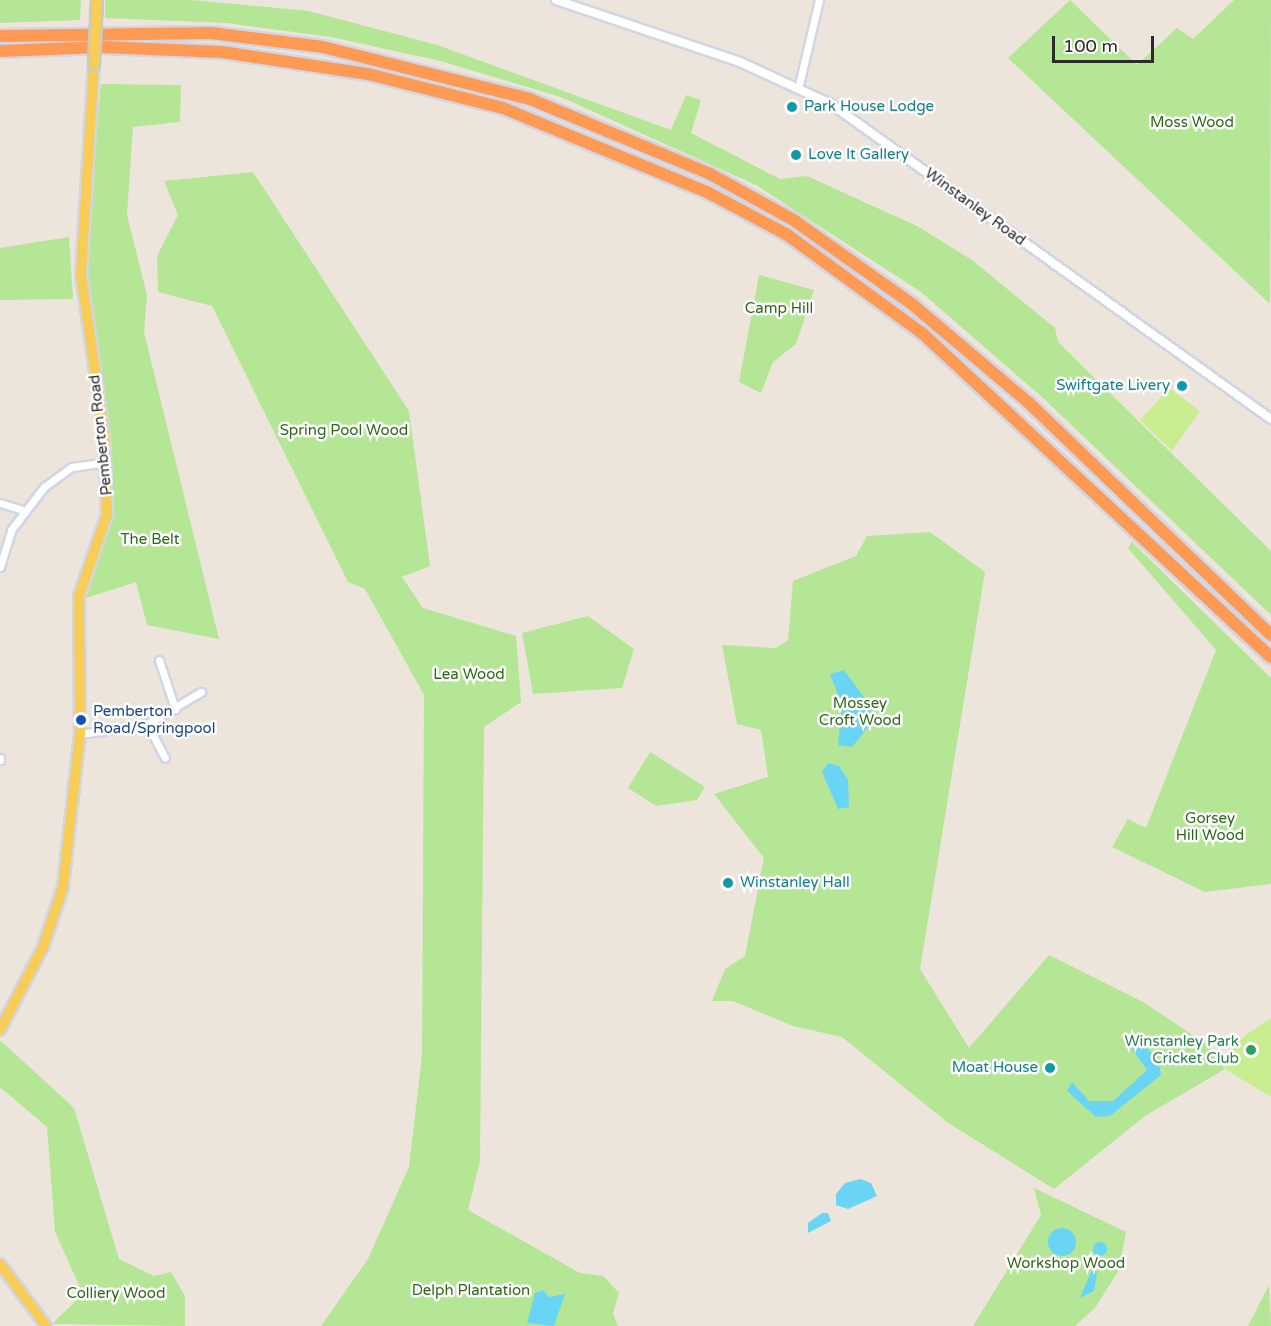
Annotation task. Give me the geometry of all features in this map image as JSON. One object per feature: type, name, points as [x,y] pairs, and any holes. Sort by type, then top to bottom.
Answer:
[{"type":"highway","points":[[0,36],[211,33],[323,47],[531,99],[710,174],[795,221],[913,305],[1029,403],[1271,635]]},
{"type":"highway","points":[[0,51],[102,46],[222,52],[368,74],[503,108],[707,192],[786,234],[922,333],[1190,577],[1271,657]]},
{"type":"main road","name":"Pemberton Road","points":[[0,1030],[58,911],[80,734],[79,596],[105,523],[106,462],[81,275],[97,0]]},
{"type":"main road","points":[[0,1264],[46,1326]]},
{"type":"street","name":"Winstanley Road","points":[[556,0],[799,85],[1271,419]]},
{"type":"street","points":[[799,85],[819,0]]},
{"type":"street","points":[[0,567],[0,562],[23,510],[64,471],[106,462]]},
{"type":"street","points":[[0,503],[23,510]]},
{"type":"street","points":[[159,660],[175,709]]},
{"type":"street","points":[[80,734],[147,724],[201,692]]},
{"type":"street","points":[[147,724],[165,758]]},
{"type":"green space","points":[[0,0],[81,0],[80,20],[0,23]]},
{"type":"green space","points":[[105,0],[191,0],[309,11],[437,45],[671,130],[686,95],[701,100],[691,133],[780,179],[807,176],[917,226],[972,260],[1055,328],[1058,342],[1271,551],[1271,615],[1043,398],[921,292],[756,185],[561,97],[440,61],[331,37],[227,23],[105,18]]},
{"type":"green space","name":"Moss Wood","points":[[1070,0],[1137,65],[1177,28],[1193,39],[1234,0],[1271,0],[1270,304],[1008,58]]},
{"type":"green space","name":"The Belt","points":[[101,84],[181,85],[180,122],[133,127],[127,215],[147,295],[144,332],[219,639],[147,625],[136,582],[83,599],[112,505],[83,277]]},
{"type":"green space","points":[[253,172],[409,411],[430,566],[402,577],[423,608],[516,636],[521,702],[484,727],[480,1161],[468,1210],[580,1273],[603,1276],[619,1293],[613,1313],[618,1326],[321,1326],[368,1259],[409,1167],[422,1055],[424,695],[365,589],[348,582],[212,306],[158,292],[157,256],[178,215],[164,181]]},
{"type":"green space","points":[[69,237],[73,299],[0,300],[0,248]]},
{"type":"green space","name":"Camp Hill","points":[[759,275],[814,290],[796,344],[773,362],[761,393],[739,382]]},
{"type":"green space","points":[[1169,388],[1200,411],[1172,451],[1140,420]]},
{"type":"green space","name":"Mossey Croft Wood","points":[[930,532],[985,572],[920,969],[969,1048],[1049,955],[1145,1003],[1209,1046],[1225,1069],[1145,1116],[1054,1189],[947,1122],[842,1037],[793,1026],[733,1001],[712,1001],[725,969],[745,956],[764,858],[714,794],[768,777],[761,730],[737,724],[722,645],[776,648],[788,640],[793,581],[856,556],[867,536]]},
{"type":"green space","name":"Gorsey Hill Wood","points":[[1132,542],[1271,678],[1271,884],[1205,892],[1112,847],[1128,819],[1146,828],[1216,650],[1128,548]]},
{"type":"green space","points":[[588,616],[634,649],[622,688],[533,694],[522,633]]},
{"type":"green space","points":[[650,752],[705,787],[697,800],[656,806],[628,788]]},
{"type":"green space","name":"Winstanley Park Cricket Club","points":[[1271,1018],[1271,1097],[1225,1069],[1224,1061],[1239,1040]]},
{"type":"green space","name":"Colliery Wood","points":[[0,1040],[74,1108],[119,1259],[154,1276],[171,1272],[185,1296],[185,1326],[52,1324],[83,1294],[55,1232],[47,1127],[0,1087]]},
{"type":"green space","name":"Workshop Wood","points":[[1034,1188],[1126,1232],[1119,1270],[1095,1308],[1075,1326],[973,1326],[1041,1215]]},
{"type":"green space","points":[[1269,1285],[1271,1326],[1248,1326]]},
{"type":"water","points":[[844,670],[869,704],[873,721],[852,747],[838,745],[842,705],[830,674]]},
{"type":"water","points":[[828,763],[839,766],[848,780],[849,807],[838,809],[822,772]]},
{"type":"water","points":[[1139,1041],[1158,1059],[1161,1075],[1110,1116],[1096,1117],[1067,1091],[1072,1082],[1089,1101],[1113,1101],[1147,1070],[1132,1049]]},
{"type":"water","points":[[861,1179],[871,1183],[877,1196],[848,1209],[836,1205],[836,1194],[845,1183]]},
{"type":"water","points":[[822,1213],[828,1213],[831,1221],[808,1233],[808,1223]]},
{"type":"water","points":[[1062,1228],[1072,1232],[1076,1242],[1072,1252],[1062,1256],[1052,1252],[1048,1242],[1052,1232]]},
{"type":"water","points":[[1100,1242],[1105,1244],[1107,1249],[1105,1254],[1100,1256],[1095,1254],[1093,1249],[1095,1244]]},
{"type":"water","points":[[1092,1269],[1097,1273],[1094,1291],[1080,1298]]},
{"type":"water","points":[[543,1290],[549,1297],[565,1294],[554,1326],[527,1323],[535,1293]]},
{"type":"place","name":"Park House Lodge","points":[[792,107]]},
{"type":"place","name":"Love It Gallery","points":[[796,155]]},
{"type":"place","name":"Swiftgate Livery","points":[[1182,386]]},
{"type":"place","name":"Pemberton Road/Springpool","points":[[81,720]]},
{"type":"place","name":"Winstanley Hall","points":[[728,883]]},
{"type":"place","name":"Winstanley Park Cricket Club","points":[[1251,1050]]},
{"type":"place","name":"Moat House","points":[[1050,1068]]},
{"type":"park label","name":"Spring Pool Wood","points":[[344,431]]},
{"type":"park label","name":"Lea Wood","points":[[469,675]]},
{"type":"park label","name":"Delph Plantation","points":[[471,1291]]}]
